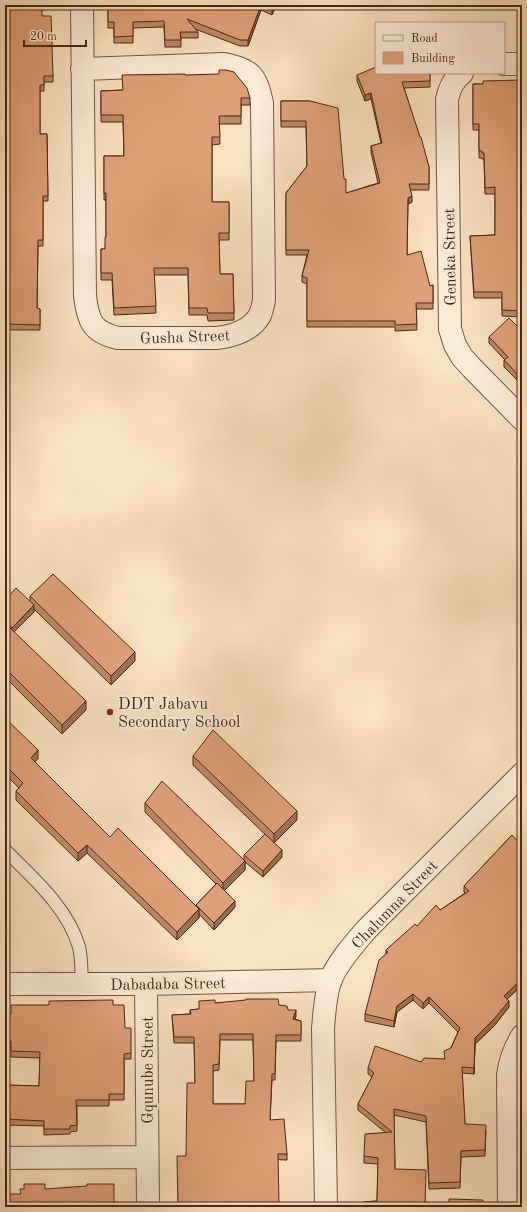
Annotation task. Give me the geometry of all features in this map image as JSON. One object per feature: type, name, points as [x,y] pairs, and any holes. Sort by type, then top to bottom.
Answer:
[{"type":"street","name":"Gusha Street","points":[[82,5],[82,69],[86,296],[87,311],[91,322],[98,331],[108,336],[118,338],[217,338],[231,336],[244,331],[254,323],[260,314],[264,300],[262,103],[260,91],[255,81],[249,72],[239,67],[224,64],[82,69]]},
{"type":"street","points":[[505,64],[522,64]]},
{"type":"street","name":"Geneka Street","points":[[461,74],[451,86],[447,99],[450,329],[462,357],[522,419]]},
{"type":"street","name":"Chalumna Street","points":[[326,1207],[323,1029],[331,980],[344,958],[366,930],[522,774]]},
{"type":"street","name":"Dabadaba Street","points":[[5,984],[146,984],[331,980]]},
{"type":"street","name":"Gqunube Street","points":[[146,984],[148,1207]]},
{"type":"street","points":[[509,1207],[508,1075],[510,1062],[515,1047],[522,1036]]},
{"type":"street","points":[[5,1158],[147,1157]]},
{"type":"lane","points":[[5,850],[41,885],[65,915],[74,930],[80,948],[82,984]]},
{"type":"building","points":[[5,5],[39,5],[39,9],[42,9],[42,16],[51,16],[53,76],[44,76],[44,85],[40,85],[40,134],[47,134],[48,196],[43,196],[43,240],[38,240],[37,308],[40,309],[40,325],[5,324]]},
{"type":"building","points":[[108,5],[261,5],[248,40],[240,40],[187,19],[198,32],[180,32],[181,40],[165,40],[164,21],[133,22],[133,36],[114,37],[114,22],[108,22]]},
{"type":"building","points":[[264,5],[273,5],[272,8]]},
{"type":"building","points":[[375,67],[375,74],[430,74],[430,81],[402,82],[421,137],[429,167],[429,184],[409,184],[412,196],[408,198],[407,255],[421,251],[430,286],[433,285],[433,303],[416,303],[417,324],[395,325],[395,321],[307,321],[307,278],[302,276],[309,250],[286,250],[286,193],[307,166],[306,121],[281,121],[281,101],[310,101],[338,108],[344,179],[346,179],[346,193],[380,183],[371,146],[382,143],[371,93],[365,95],[357,75]]},
{"type":"building","points":[[219,70],[234,72],[247,88],[250,98],[241,98],[241,116],[219,116],[220,137],[212,137],[212,202],[229,202],[229,233],[219,233],[220,274],[233,274],[234,313],[208,313],[207,308],[189,308],[188,268],[154,268],[156,306],[114,308],[112,273],[101,273],[101,249],[105,249],[106,237],[104,156],[124,156],[123,115],[101,115],[101,91],[123,90],[122,75],[219,74]]},
{"type":"building","points":[[522,80],[522,311],[502,310],[502,292],[474,292],[470,236],[495,235],[495,187],[485,188],[484,153],[479,151],[479,124],[473,124],[473,84],[483,84],[483,81]]},
{"type":"building","points":[[509,318],[522,331],[522,369],[517,374],[504,360],[508,357],[489,337]]},
{"type":"building","points":[[53,574],[135,652],[111,676],[30,596]]},
{"type":"building","points":[[16,588],[34,605],[12,628],[5,621],[5,600]]},
{"type":"building","points":[[5,623],[86,701],[62,725],[5,668]]},
{"type":"building","points":[[5,718],[38,750],[31,758],[110,837],[118,828],[199,909],[177,932],[87,845],[78,853],[16,791],[23,783],[5,765]]},
{"type":"building","points":[[213,730],[297,811],[274,834],[193,756]]},
{"type":"building","points":[[162,781],[245,861],[223,883],[145,803]]},
{"type":"building","points":[[265,834],[282,850],[263,871],[244,855]]},
{"type":"building","points":[[512,835],[521,845],[522,844],[522,979],[504,996],[509,1001],[475,1038],[474,1068],[462,1067],[465,1124],[486,1125],[485,1150],[461,1151],[460,1182],[429,1183],[426,1116],[394,1109],[395,1169],[426,1170],[425,1207],[364,1207],[364,1202],[377,1201],[378,1158],[364,1156],[365,1134],[392,1132],[358,1104],[374,1073],[368,1068],[375,1046],[421,1062],[424,1058],[445,1059],[444,1051],[451,1048],[460,1028],[429,997],[423,1003],[413,994],[397,1006],[394,1021],[365,1014],[379,960],[388,952],[386,950],[415,924],[417,926],[436,905],[440,910],[469,891],[464,886]]},
{"type":"building","points":[[217,883],[235,901],[214,923],[196,905]]},
{"type":"building","points":[[278,999],[279,1005],[287,1006],[288,1010],[296,1010],[293,1019],[301,1021],[301,1035],[276,1035],[275,1074],[272,1074],[270,1120],[284,1119],[287,1154],[278,1154],[279,1207],[178,1207],[177,1156],[186,1156],[187,1083],[195,1083],[194,1037],[174,1037],[172,1015],[191,1014],[190,1010],[199,1009],[199,1001],[215,1000],[215,1003]],"holes":[[[220,1034],[253,1034],[254,1081],[246,1081],[245,1104],[213,1104],[213,1065],[219,1064]]]},
{"type":"building","points":[[113,1000],[113,1005],[124,1005],[125,1028],[131,1028],[131,1053],[124,1054],[124,1094],[109,1094],[109,1100],[76,1100],[77,1125],[70,1126],[70,1129],[44,1129],[44,1121],[5,1119],[5,1085],[39,1086],[40,1052],[11,1051],[11,1041],[5,1041],[5,1014],[11,1014],[11,1005],[49,1005],[49,1001]]},
{"type":"building","points":[[24,1184],[45,1184],[45,1189],[87,1186],[87,1184],[114,1184],[114,1202],[118,1202],[119,1207],[5,1207],[5,1194],[21,1194],[20,1189],[24,1189]]},
{"type":"building","points":[[449,1199],[483,1200],[483,1207],[449,1207]]},
{"type":"place","name":"DDT Jabavu Secondary School","points":[[110,712]]}]
